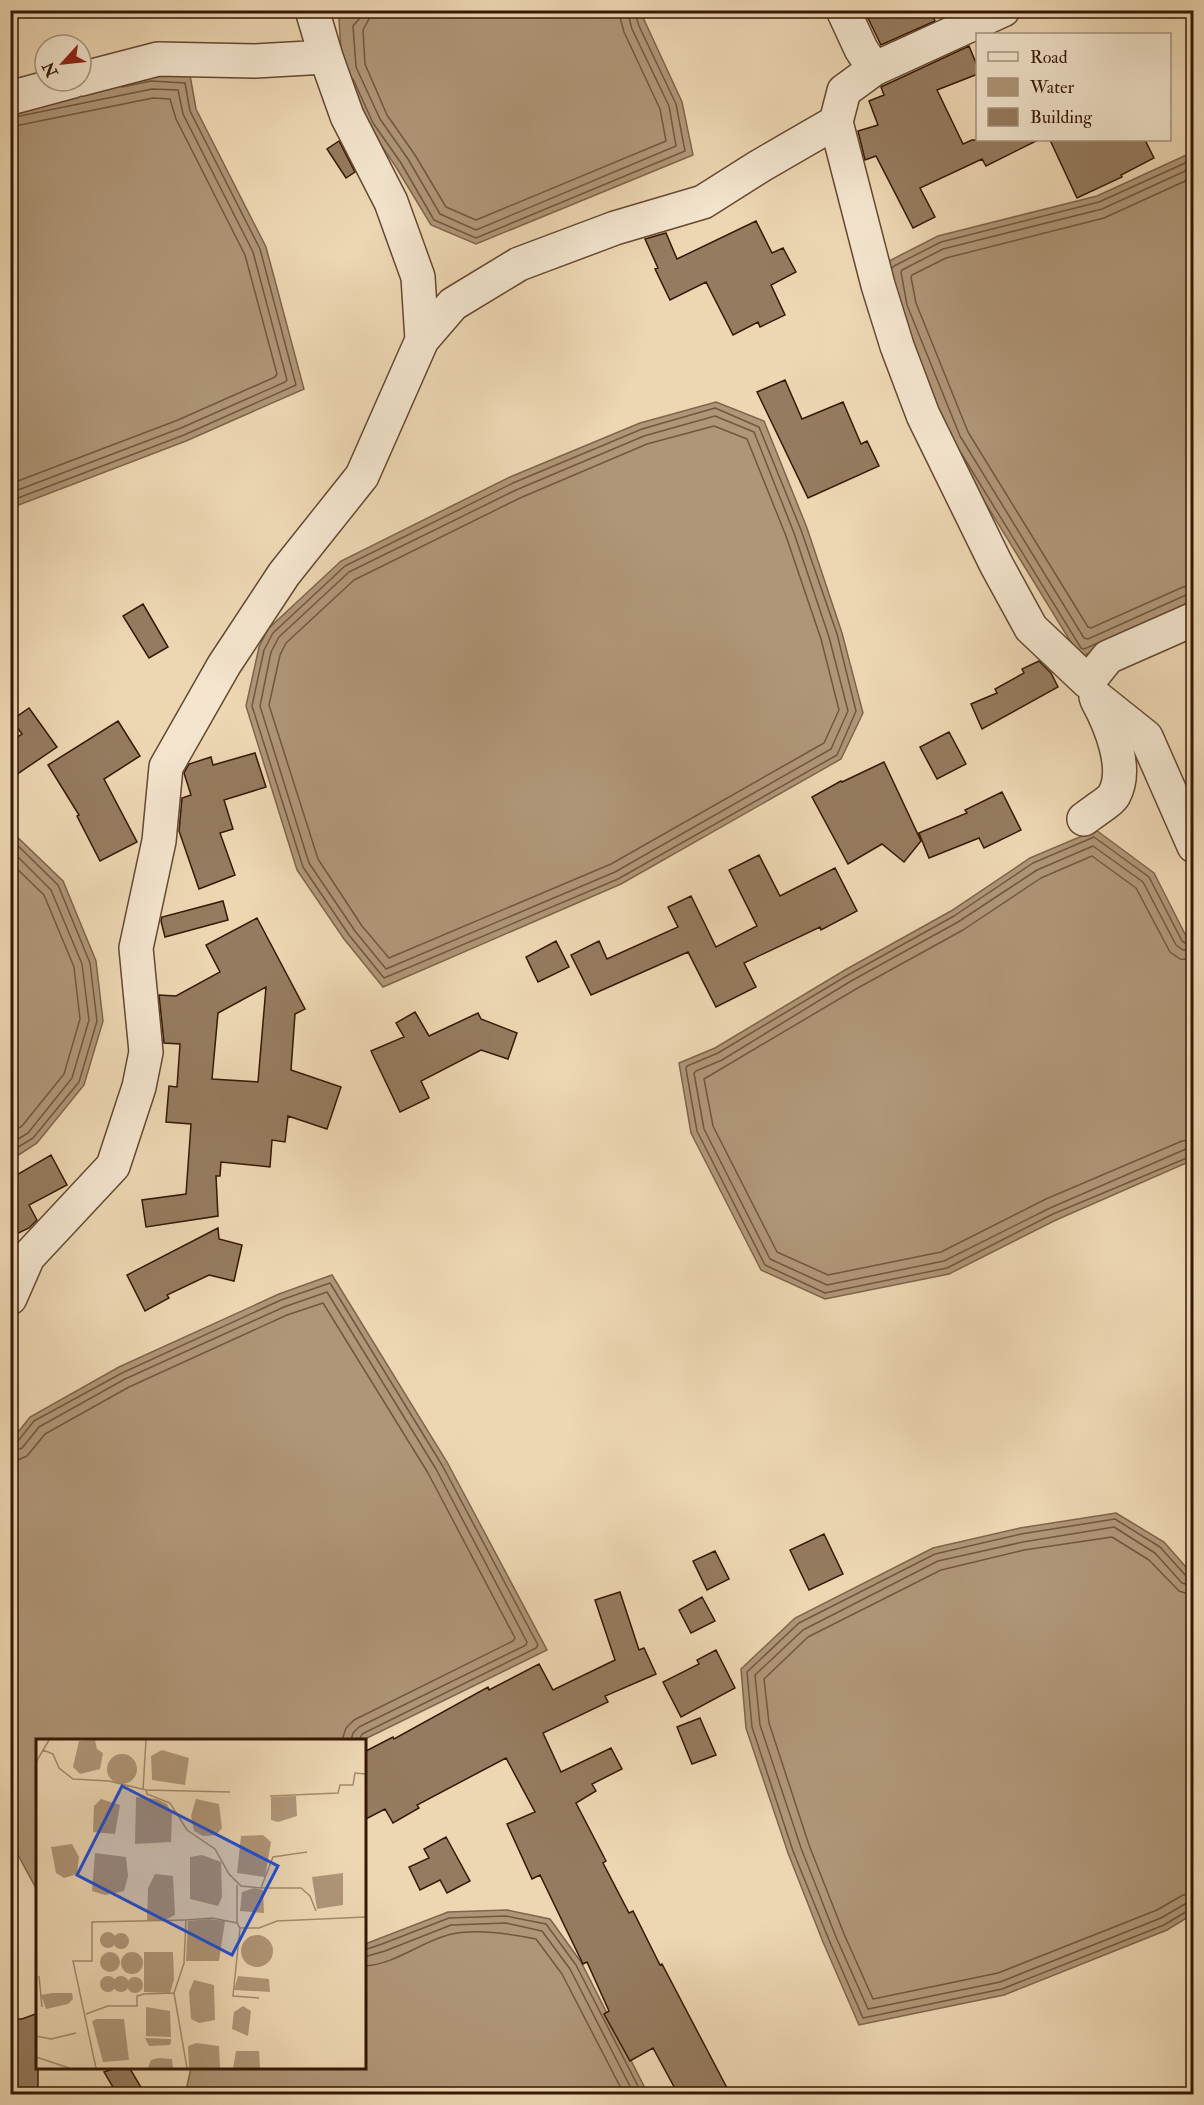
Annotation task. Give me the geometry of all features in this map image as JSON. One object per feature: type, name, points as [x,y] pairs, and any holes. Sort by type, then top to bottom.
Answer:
[{"type":"street","points":[[312,10],[347,116],[391,202],[418,277],[422,340]]},
{"type":"street","points":[[843,10],[861,49],[874,69]]},
{"type":"street","points":[[1004,10],[874,69],[844,91],[836,122],[878,285],[897,346],[923,415],[996,564],[1031,628],[1092,690],[1146,737],[1194,846]]},
{"type":"street","points":[[93,76],[158,59],[255,61],[326,57]]},
{"type":"street","points":[[10,98],[33,92]]},
{"type":"street","points":[[10,1298],[28,1257],[114,1166],[139,1087],[147,1052],[136,948],[159,842],[166,767],[224,665],[284,574],[362,476],[422,340],[453,304],[519,264],[615,228],[703,202],[836,122]]},
{"type":"street","points":[[1092,690],[1108,657],[1194,620]]},
{"type":"street","points":[[1084,819],[1113,796],[1120,768],[1108,719],[1092,690]]},
{"type":"water","points":[[351,10],[640,11],[682,102],[693,155],[476,244],[431,225],[368,126],[342,70],[339,19]]},
{"type":"water","points":[[151,75],[190,75],[196,109],[266,247],[304,389],[186,441],[11,508],[11,105],[67,93],[93,93],[93,87]]},
{"type":"water","points":[[1193,152],[1193,607],[1080,657],[948,442],[885,263],[938,236],[1097,196]]},
{"type":"water","points":[[716,402],[764,421],[807,528],[842,633],[863,713],[841,759],[621,884],[383,987],[344,939],[297,870],[246,706],[259,647],[268,629],[341,561],[510,477],[640,423]]},
{"type":"water","points":[[10,830],[63,881],[96,961],[103,1021],[84,1085],[37,1143],[11,1160]]},
{"type":"water","points":[[1096,830],[1154,873],[1187,938],[1193,937],[1193,1160],[1056,1220],[949,1274],[825,1299],[761,1270],[691,1133],[679,1063],[715,1048],[845,970],[951,911],[1030,858]]},
{"type":"water","points":[[332,1275],[447,1462],[547,1650],[365,1739],[36,1739],[36,1888],[11,1842],[11,1441],[30,1417],[119,1367],[279,1294]]},
{"type":"water","points":[[1116,1513],[1164,1542],[1193,1575],[1193,1914],[1167,1930],[1004,1995],[859,2025],[788,1853],[746,1728],[741,1669],[795,1618],[933,1548],[1020,1528]]},
{"type":"water","points":[[507,1910],[550,1919],[581,1962],[648,2094],[190,2094],[187,2086],[191,2069],[366,2069],[366,1944],[448,1912]]},
{"type":"building","points":[[864,10],[931,10],[935,21],[881,45]]},
{"type":"building","points":[[969,46],[976,63],[976,75],[937,90],[963,144],[972,140],[1036,141],[986,166],[982,159],[920,188],[935,217],[913,228],[876,156],[865,160],[858,131],[878,125],[869,101],[884,95],[881,87]]},
{"type":"building","points":[[339,141],[355,172],[346,178],[327,149]]},
{"type":"building","points":[[1050,141],[1146,141],[1154,158],[1121,175],[1122,177],[1077,198]]},
{"type":"building","points":[[756,221],[772,253],[783,248],[796,272],[771,285],[785,315],[760,327],[758,322],[733,335],[706,282],[670,300],[655,269],[658,268],[645,239],[666,233],[677,259]]},
{"type":"building","points":[[785,380],[802,419],[843,402],[861,444],[867,441],[879,466],[808,498],[757,392]]},
{"type":"building","points":[[143,604],[168,647],[149,658],[123,616]]},
{"type":"building","points":[[1039,661],[1051,673],[1058,687],[982,729],[971,704],[997,693],[995,689],[1024,673],[1022,669]]},
{"type":"building","points":[[29,708],[57,747],[10,779],[10,742],[22,734],[12,720]]},
{"type":"building","points":[[118,721],[140,756],[104,779],[137,842],[100,861],[77,816],[79,815],[48,765]]},
{"type":"building","points":[[949,732],[966,764],[937,779],[920,747]]},
{"type":"building","points":[[255,753],[266,787],[224,800],[233,829],[220,833],[235,875],[199,889],[179,831],[182,798],[191,795],[184,773],[189,764],[211,757],[213,765]]},
{"type":"building","points":[[884,762],[921,841],[904,862],[882,844],[848,864],[812,797]]},
{"type":"building","points":[[1002,792],[1021,830],[984,848],[979,838],[929,858],[919,833],[967,813],[965,810]]},
{"type":"building","points":[[759,855],[780,896],[835,868],[857,911],[821,930],[820,927],[744,963],[756,987],[716,1007],[688,952],[591,995],[571,955],[599,941],[607,959],[678,927],[668,907],[691,896],[716,947],[757,926],[729,870]]},
{"type":"building","points":[[223,901],[228,920],[165,937],[162,917]]},
{"type":"building","points":[[257,918],[305,1009],[295,1014],[291,1070],[341,1087],[327,1129],[288,1116],[285,1142],[272,1140],[270,1167],[221,1162],[220,1176],[216,1176],[218,1216],[146,1227],[142,1200],[186,1194],[191,1124],[166,1122],[169,1086],[177,1087],[180,1044],[164,1043],[159,995],[176,996],[220,972],[206,945]],"holes":[[[266,987],[258,1082],[212,1079],[218,1013]]]},
{"type":"building","points":[[556,941],[569,967],[538,982],[526,957]]},
{"type":"building","points":[[415,1012],[429,1036],[478,1013],[481,1019],[517,1033],[508,1059],[481,1050],[421,1081],[429,1098],[400,1112],[371,1051],[404,1037],[396,1023]]},
{"type":"building","points":[[51,1155],[67,1185],[29,1205],[37,1220],[29,1228],[10,1237],[10,1167],[15,1176]]},
{"type":"building","points":[[218,1228],[219,1239],[242,1245],[234,1281],[209,1275],[167,1295],[169,1298],[145,1311],[127,1275]]},
{"type":"building","points":[[824,1534],[843,1574],[809,1590],[790,1550]]},
{"type":"building","points":[[715,1551],[729,1579],[707,1590],[693,1561]]},
{"type":"building","points":[[620,1592],[639,1650],[644,1648],[656,1674],[605,1696],[608,1702],[543,1733],[561,1772],[611,1748],[622,1769],[592,1784],[596,1791],[576,1803],[606,1861],[603,1863],[629,1913],[633,1911],[727,2088],[714,2094],[678,2094],[653,2048],[630,2061],[604,2014],[609,2011],[587,1962],[583,1964],[540,1875],[532,1879],[507,1824],[535,1812],[506,1758],[417,1805],[419,1808],[393,1823],[385,1809],[366,1819],[366,1751],[393,1737],[394,1739],[488,1687],[489,1690],[539,1664],[553,1690],[615,1660],[595,1600]]},
{"type":"building","points":[[702,1597],[715,1621],[691,1633],[679,1610]]},
{"type":"building","points":[[716,1650],[735,1688],[681,1717],[663,1682],[699,1664],[697,1660]]},
{"type":"building","points":[[700,1718],[716,1755],[692,1764],[677,1727]]},
{"type":"building","points":[[446,1837],[470,1881],[447,1893],[440,1880],[420,1890],[409,1867],[429,1858],[424,1849]]},
{"type":"building","points":[[36,2014],[38,2094],[10,2094],[10,2019],[22,2019]]},
{"type":"building","points":[[113,2069],[130,2069],[145,2094],[117,2094],[104,2072]]}]
